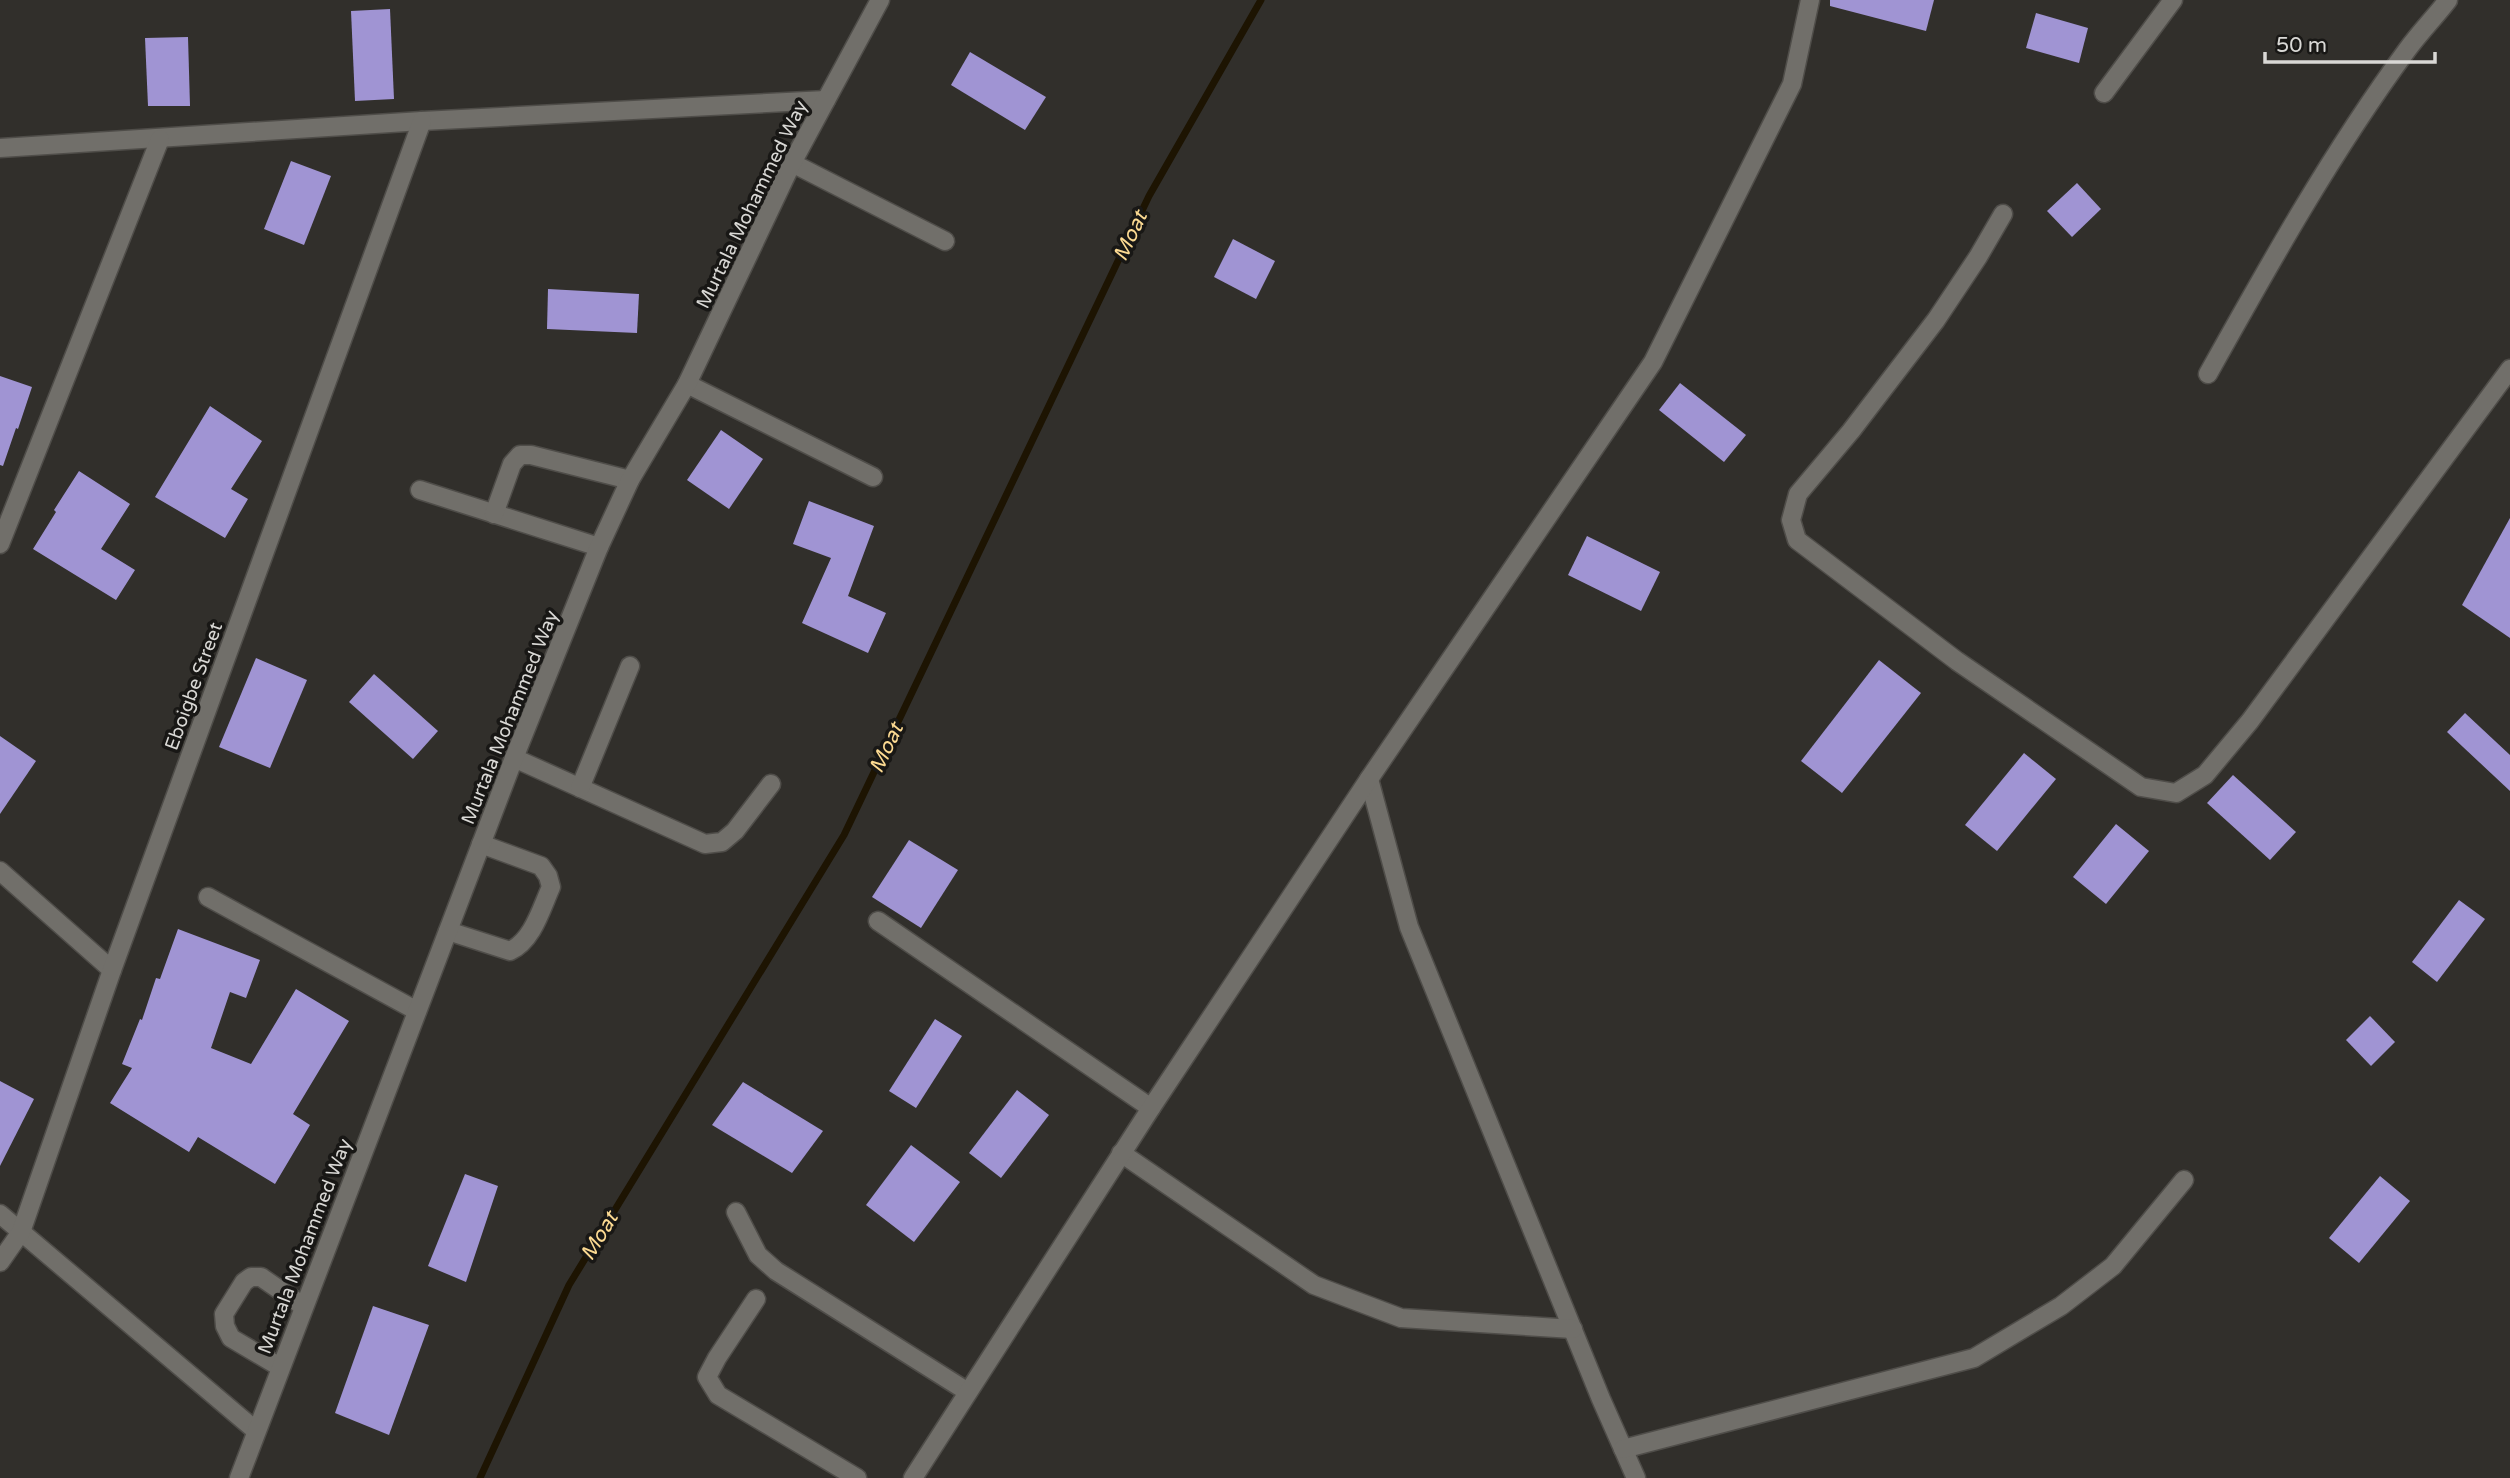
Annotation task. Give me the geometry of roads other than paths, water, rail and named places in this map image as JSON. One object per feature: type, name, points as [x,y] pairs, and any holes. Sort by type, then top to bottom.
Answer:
[{"type":"street","name":"Murtala Mohammed Way","points":[[239,1478],[447,931],[599,547],[630,480],[687,384],[792,163],[880,0]]},
{"type":"street","points":[[913,1478],[1121,1153],[1369,779],[1653,362],[1792,84],[1810,0]]},
{"type":"street","points":[[2104,93],[2173,0]]},
{"type":"street","points":[[2208,374],[2289,229],[2407,50],[2448,0]]},
{"type":"street","points":[[0,148],[422,121],[826,100]]},
{"type":"street","name":"Eboigbe Street","points":[[0,1262],[21,1232],[112,970],[422,121]]},
{"type":"street","points":[[0,544],[160,139]]},
{"type":"street","points":[[792,163],[945,241]]},
{"type":"street","points":[[2003,214],[1936,320],[1851,431],[1798,494],[1790,520],[1797,540],[1958,661],[2141,787],[2176,793],[2205,775],[2250,721],[2510,369]]},
{"type":"street","points":[[687,384],[873,477]]},
{"type":"street","points":[[494,514],[512,464],[520,455],[531,454],[630,480]]},
{"type":"street","points":[[420,490],[599,547]]},
{"type":"street","points":[[580,788],[630,666]]},
{"type":"street","points":[[514,758],[705,844],[722,842],[735,831],[771,784]]},
{"type":"street","points":[[1369,779],[1409,927],[1636,1478]]},
{"type":"street","points":[[447,931],[510,951],[521,946],[551,887],[541,866],[481,844]]},
{"type":"street","points":[[0,871],[112,970]]},
{"type":"street","points":[[208,897],[417,1011]]},
{"type":"street","points":[[878,921],[1151,1108]]},
{"type":"street","points":[[1121,1153],[1314,1285],[1401,1318],[1573,1329]]},
{"type":"street","points":[[1623,1449],[1974,1358],[2061,1306],[2113,1266],[2184,1180]]},
{"type":"street","points":[[736,1212],[758,1255],[776,1271],[968,1392]]},
{"type":"street","points":[[0,1214],[256,1430]]},
{"type":"street","points":[[280,1367],[231,1338],[225,1326],[224,1314],[244,1282],[251,1278],[261,1277],[303,1306]]},
{"type":"street","points":[[756,1299],[716,1358],[707,1377],[718,1395],[857,1478]]},
{"type":"waterway","name":"Moat","points":[[480,1478],[569,1285],[844,835],[1149,196],[1261,0]]}]
